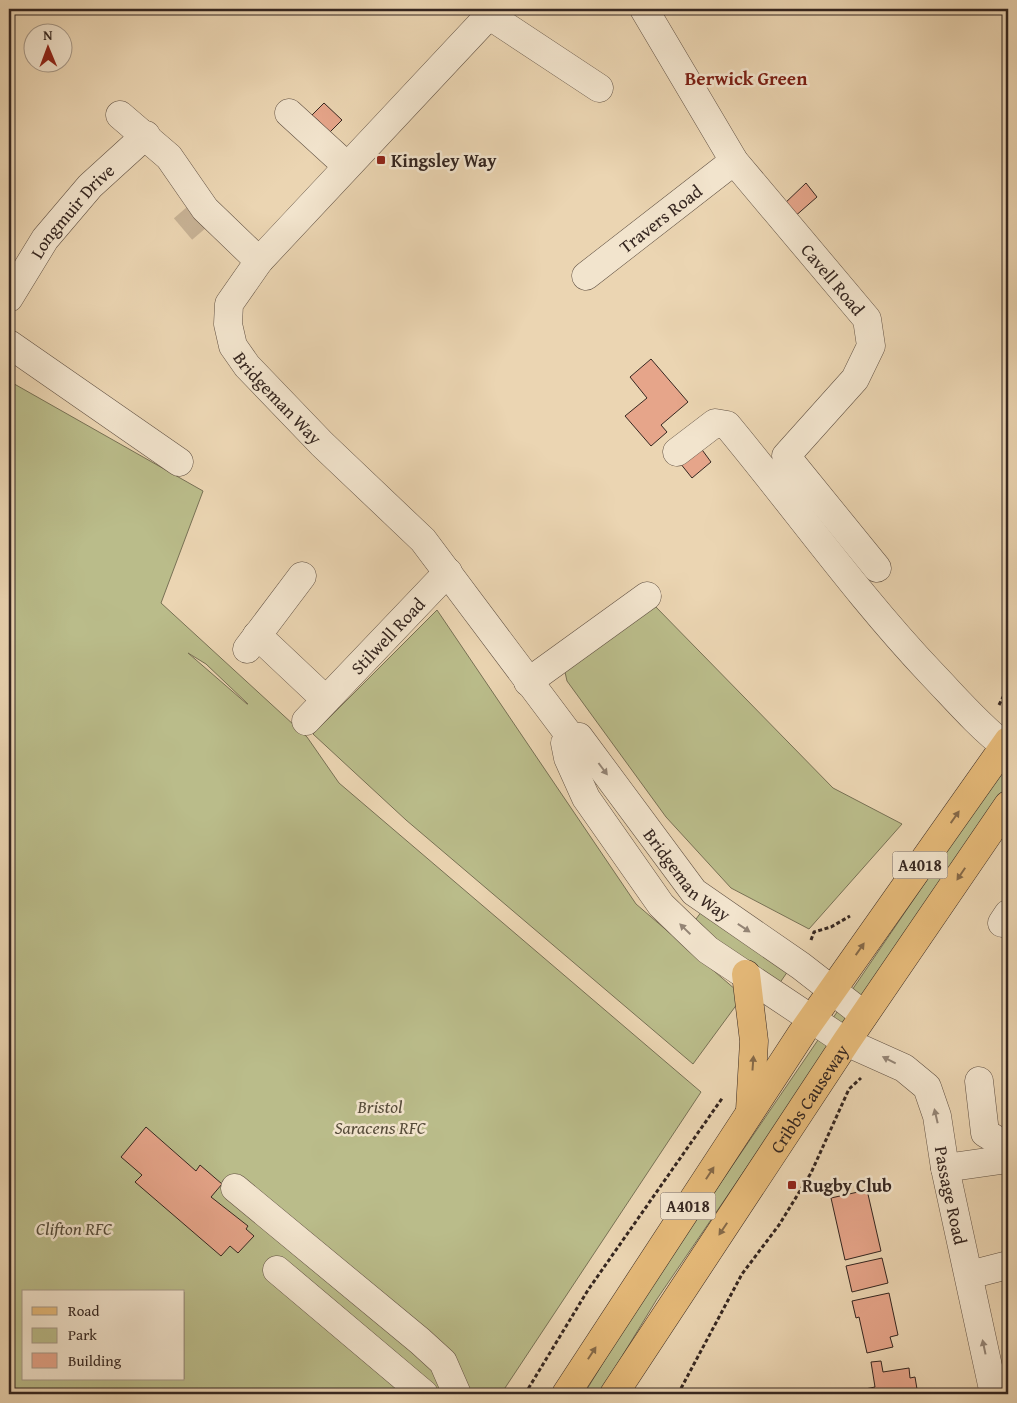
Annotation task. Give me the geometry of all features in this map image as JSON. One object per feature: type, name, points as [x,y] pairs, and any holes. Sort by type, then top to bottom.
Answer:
[{"type":"main road","name":"A4018","points":[[566,1394],[832,989],[1007,743]]},
{"type":"main road","name":"Cribbs Causeway","points":[[614,1394],[846,1042],[1006,812]]},
{"type":"main road","name":"A4018","points":[[746,974],[754,1041],[750,1112]]},
{"type":"street","name":"Cavell Road","points":[[644,9],[734,161],[867,320],[871,346],[855,379],[786,456],[877,568]]},
{"type":"street","points":[[493,12],[599,88]]},
{"type":"street","name":"Bridgeman Way","points":[[493,12],[259,261],[229,304],[228,324],[232,346],[247,366],[322,444],[423,540],[570,736],[579,737],[694,892],[832,989],[864,1016]]},
{"type":"street","points":[[289,113],[347,166]]},
{"type":"street","points":[[120,115],[169,157],[201,213],[259,261]]},
{"type":"street","name":"Longmuir Drive","points":[[9,298],[45,239],[64,216],[90,186],[146,136]]},
{"type":"street","name":"Travers Road","points":[[586,276],[734,161]]},
{"type":"street","points":[[9,344],[179,462]]},
{"type":"street","points":[[677,452],[715,423],[727,425],[904,645],[985,731],[1007,743]]},
{"type":"street","name":"Stilwell Road","points":[[306,722],[448,572]]},
{"type":"street","points":[[302,576],[251,642],[326,700]]},
{"type":"street","points":[[528,682],[647,596]]},
{"type":"street","name":"Bridgeman Way","points":[[570,736],[566,743],[568,758],[586,798],[661,905],[708,950],[812,1020]]},
{"type":"street","name":"Passage Road","points":[[812,1020],[846,1042],[877,1054],[904,1068],[927,1087],[937,1116],[945,1168],[994,1394]]},
{"type":"street","points":[[945,1168],[1007,1159],[1000,1142],[985,1133],[979,1081]]},
{"type":"street","points":[[235,1188],[443,1362],[457,1394]]},
{"type":"street","points":[[969,1275],[1008,1265]]},
{"type":"street","points":[[277,1270],[424,1394]]},
{"type":"path","points":[[678,1394],[738,1281],[779,1225],[811,1173],[849,1089],[858,1079],[867,1076],[877,1054]]},
{"type":"green space","name":"Bristol Saracens RFC","points":[[9,381],[203,491],[161,603],[307,737],[339,783],[701,1092],[501,1394],[9,1394]],"holes":[[[188,653],[206,664],[248,704]]]},
{"type":"green space","points":[[654,605],[833,788],[902,824],[809,929],[731,888],[666,817],[567,681],[565,672]]},
{"type":"green space","points":[[437,610],[636,904],[743,996],[693,1064],[406,820],[313,734]]},
{"type":"green space","points":[[1008,761],[1008,784],[657,1299],[599,1394],[584,1394],[647,1291]]},
{"type":"green space","points":[[702,911],[788,971],[779,984],[693,923]]},
{"type":"building","points":[[324,103],[342,120],[330,132],[312,115]]},
{"type":"building","points":[[806,183],[817,197],[793,218],[782,206]]},
{"type":"building","points":[[651,359],[688,402],[661,425],[667,432],[651,446],[625,416],[647,398],[630,377]]},
{"type":"building","points":[[700,447],[711,462],[692,478],[680,463]]},
{"type":"building","points":[[1006,993],[1008,993],[1008,1037],[1006,1037]]},
{"type":"building","points":[[1005,1074],[1008,1074],[1008,1095],[1005,1095]]},
{"type":"building","points":[[1005,1095],[1008,1095],[1008,1115],[1005,1115]]},
{"type":"building","points":[[1005,1115],[1008,1115],[1008,1135],[1005,1135]]},
{"type":"building","points":[[146,1127],[196,1171],[200,1165],[222,1184],[211,1197],[248,1226],[246,1229],[254,1236],[238,1253],[230,1246],[221,1256],[135,1182],[142,1175],[121,1157]]},
{"type":"building","points":[[867,1190],[881,1251],[845,1260],[831,1198]]},
{"type":"building","points":[[882,1258],[888,1283],[852,1292],[846,1266]]},
{"type":"building","points":[[889,1293],[898,1335],[890,1337],[893,1347],[867,1353],[859,1317],[856,1318],[852,1301]]},
{"type":"building","points":[[881,1361],[883,1372],[909,1368],[910,1378],[915,1377],[917,1389],[912,1389],[913,1394],[866,1394],[865,1389],[875,1387],[871,1362]]},
{"type":"tunnel","points":[[183,229],[197,217]]},
{"type":"place","name":"Kingsley Way","points":[[381,160]]},
{"type":"place","name":"Rugby Club","points":[[792,1185]]},
{"type":"district","name":"Berwick Green","points":[[746,78]]},
{"type":"park label","name":"Clifton RFC","points":[[74,1228]]}]
